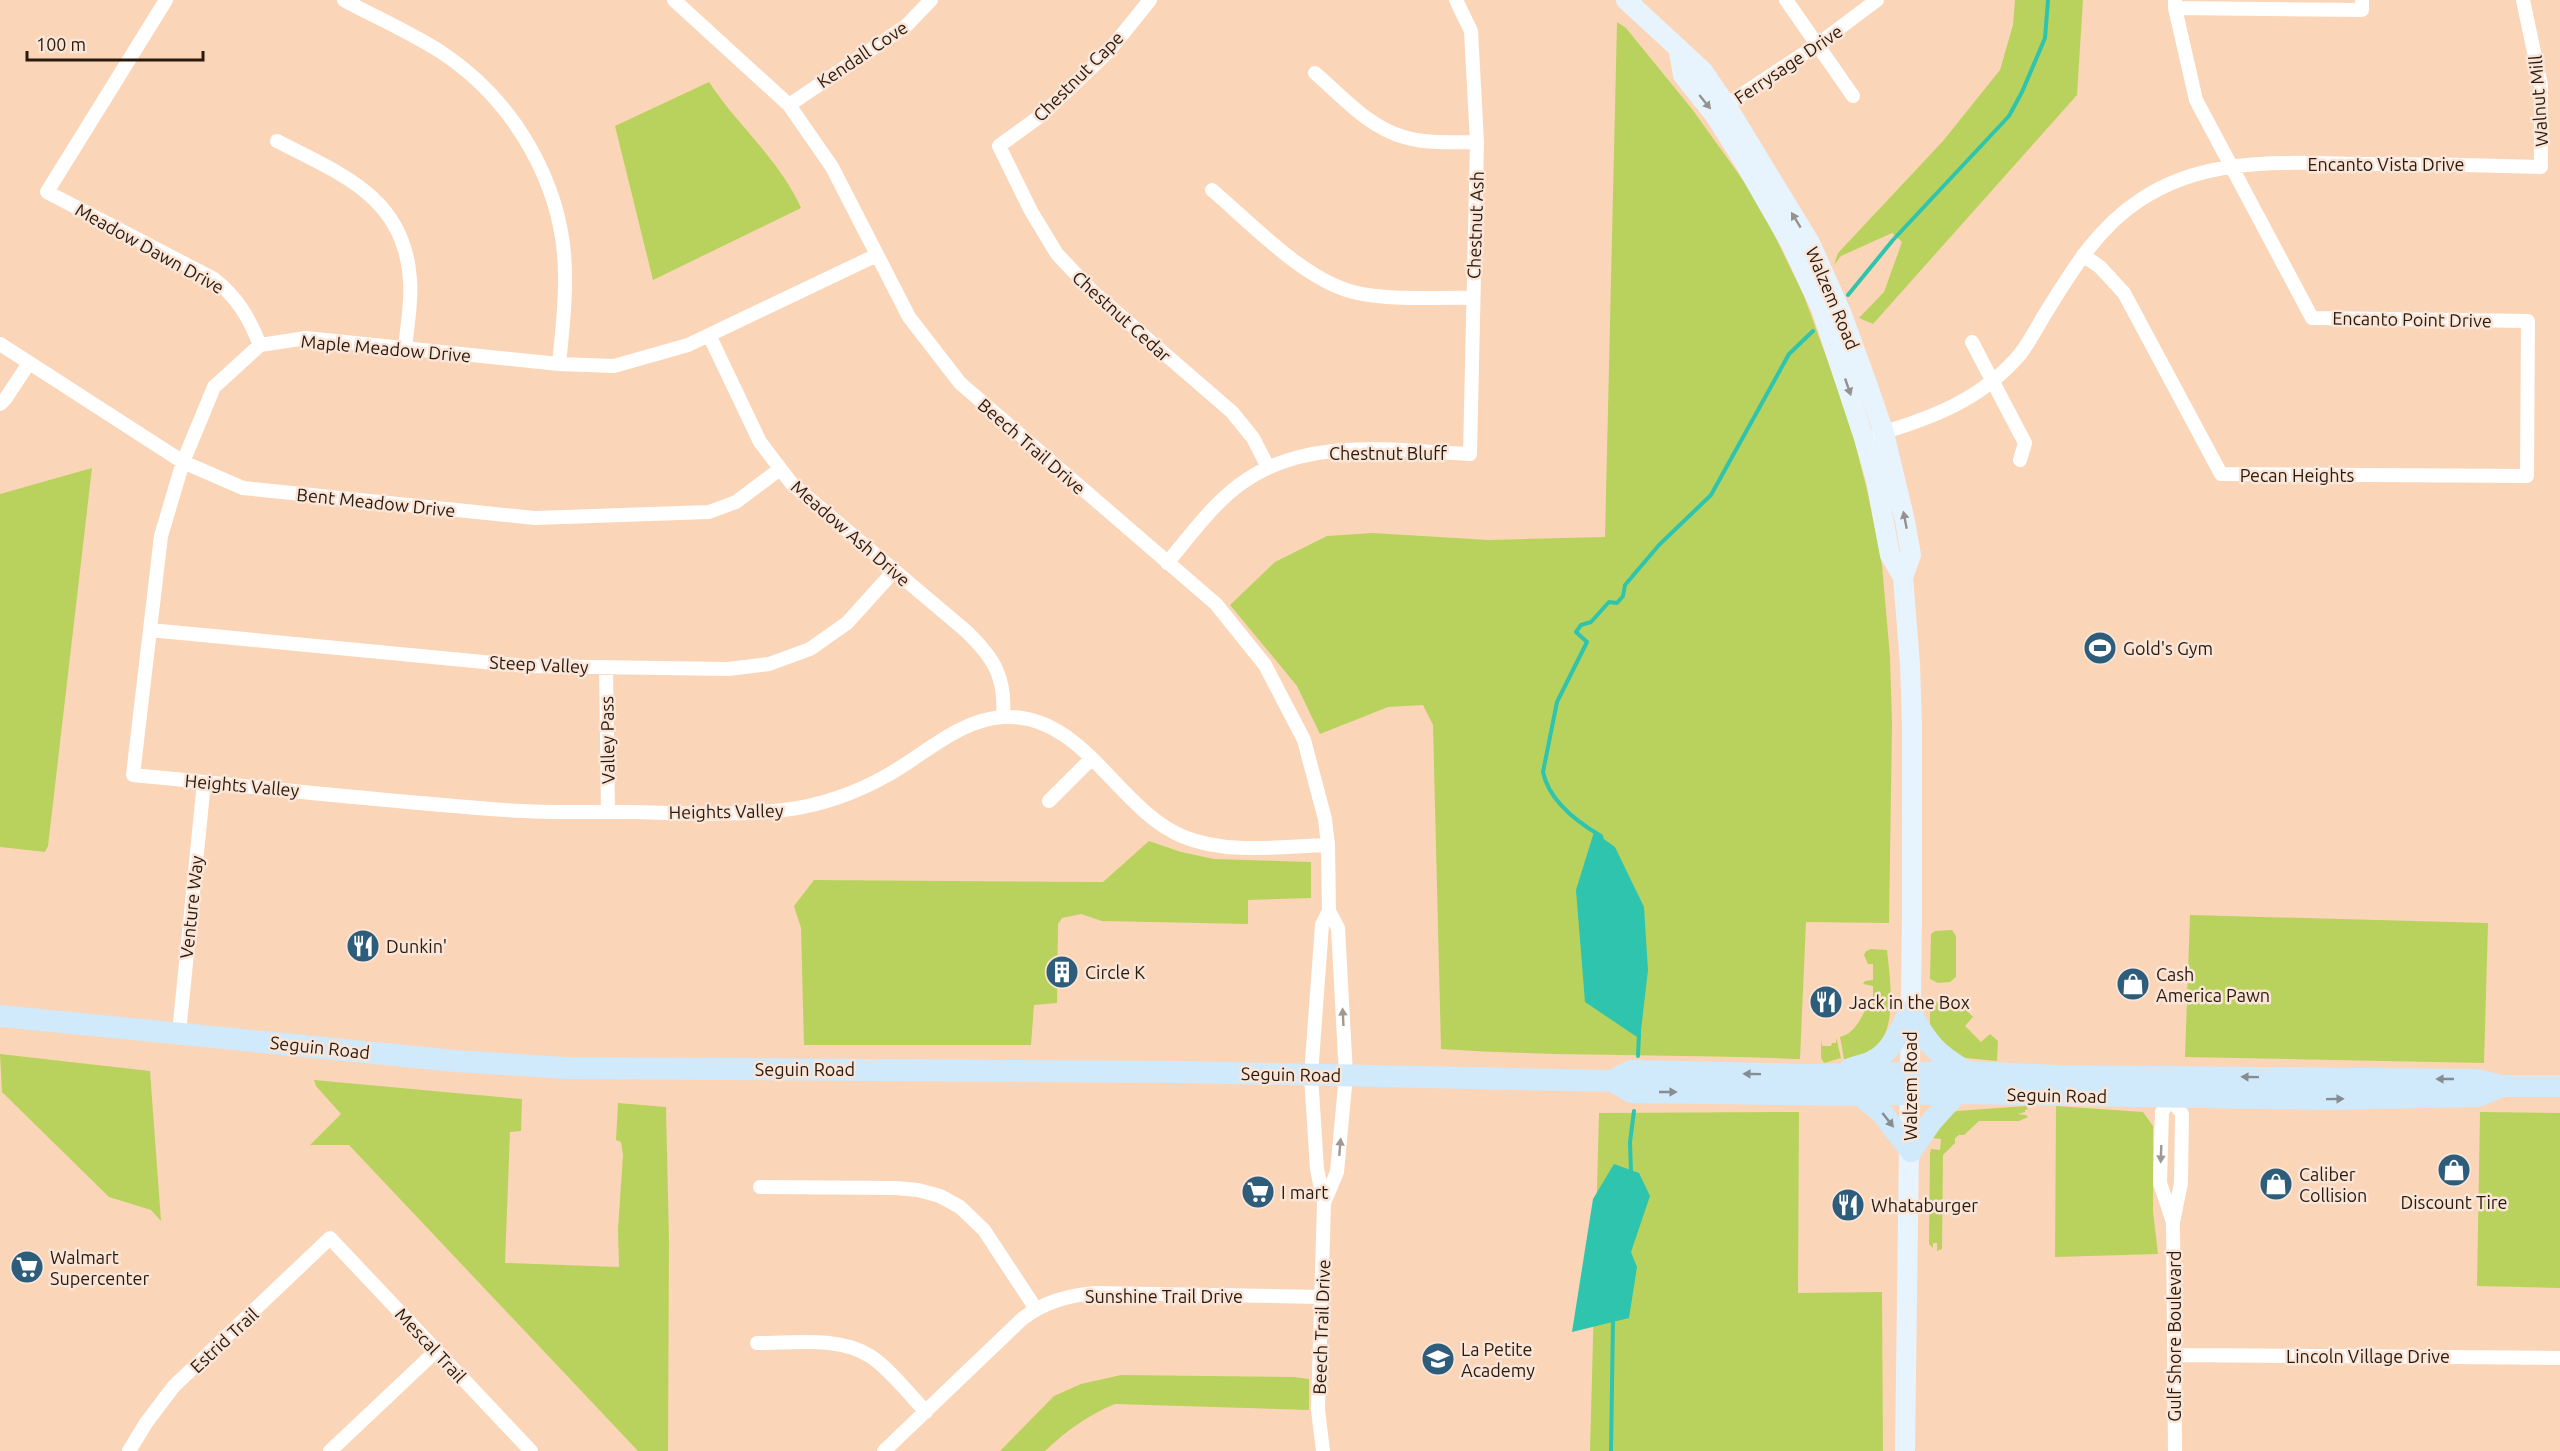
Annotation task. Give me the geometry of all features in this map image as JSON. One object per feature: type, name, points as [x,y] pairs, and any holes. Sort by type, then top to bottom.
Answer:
[{"type":"main road","points":[[1910,1012],[1926,1041],[1937,1053],[1966,1072]]},
{"type":"main road","points":[[1838,1074],[1872,1062],[1881,1056],[1890,1046],[1910,1012]]},
{"type":"main road","name":"Seguin Road","points":[[0,1016],[455,1061],[566,1068],[1182,1072],[1612,1081],[1632,1092],[1860,1095],[1966,1072],[2476,1080],[2502,1086],[2560,1086]]},
{"type":"main road","name":"Seguin Road","points":[[1612,1081],[1631,1071],[1838,1074],[1910,1083],[1957,1093],[2326,1099],[2478,1096],[2502,1086]]},
{"type":"main road","points":[[2120,1076],[2152,1086],[2171,1098],[2178,1090],[2219,1077]]},
{"type":"main road","points":[[1860,1095],[1882,1113],[1911,1151],[1931,1122],[1957,1093]]},
{"type":"street","name":"Meadow Dawn Drive","points":[[166,0],[47,192],[214,279],[242,306],[260,345]]},
{"type":"street","points":[[344,0],[419,40],[467,72],[500,105],[523,136],[549,188],[563,243],[564,307],[559,364]]},
{"type":"street","name":"Beech Trail Drive","points":[[674,0],[789,105],[832,167],[909,316],[960,383],[1216,604],[1265,665],[1304,740],[1325,819],[1328,845],[1329,911],[1338,928],[1346,1076],[1337,1172],[1324,1203]]},
{"type":"street","name":"Kendall Cove","points":[[789,105],[906,26],[931,0]]},
{"type":"street","name":"Chestnut Cape","points":[[999,146],[1043,114],[1108,52],[1150,0]]},
{"type":"street","name":"Chestnut Ash","points":[[1456,0],[1471,31],[1477,142],[1470,454]]},
{"type":"street","name":"Walzem Road","points":[[1626,0],[1703,72],[1726,105],[1810,243],[1841,312],[1884,433],[1911,555],[1903,577],[1912,726],[1911,1151],[1905,1451]]},
{"type":"street","points":[[1786,0],[1853,96]]},
{"type":"street","name":"Ferrysage Drive","points":[[1726,105],[1817,45],[1877,0]]},
{"type":"street","name":"Walnut Mill","points":[[2523,0],[2541,85],[2541,167]]},
{"type":"street","points":[[2175,4],[2362,5]]},
{"type":"street","name":"Encanto Point Drive","points":[[2175,4],[2196,100],[2312,318],[2528,321],[2527,476]]},
{"type":"street","name":"Walzem Road","points":[[1679,52],[1683,75],[1714,114],[1790,242],[1821,308],[1876,480],[1890,555],[1903,577]]},
{"type":"street","points":[[1315,73],[1385,130],[1403,137],[1428,141],[1477,142]]},
{"type":"street","points":[[277,141],[360,186],[379,202],[394,222],[408,257],[411,282],[405,349]]},
{"type":"street","name":"Chestnut Cedar","points":[[999,146],[1030,211],[1057,255],[1092,291],[1232,412],[1253,438],[1268,467]]},
{"type":"street","name":"Encanto Vista Drive","points":[[2232,165],[2268,163],[2541,167]]},
{"type":"street","points":[[1864,438],[1928,419],[1976,393],[1993,380],[2023,350],[2083,255],[2113,222],[2140,200],[2184,177],[2232,165]]},
{"type":"street","points":[[1212,190],[1305,269],[1329,284],[1369,295],[1473,297]]},
{"type":"street","name":"Maple Meadow Drive","points":[[260,345],[306,338],[559,364],[614,366],[688,345],[877,255]]},
{"type":"street","name":"Pecan Heights","points":[[2083,255],[2100,267],[2124,293],[2221,474],[2527,476]]},
{"type":"street","name":"Meadow Ash Drive","points":[[709,335],[747,418],[760,442],[780,470],[819,508],[966,631],[991,658],[1001,681],[1004,702],[1003,717]]},
{"type":"street","points":[[1972,342],[2025,443],[2020,460]]},
{"type":"street","name":"Bent Meadow Drive","points":[[0,344],[183,462],[243,488],[535,518],[709,512],[736,502],[780,470]]},
{"type":"street","points":[[150,630],[161,536],[183,462],[214,387],[260,345]]},
{"type":"street","points":[[0,404],[29,363]]},
{"type":"street","name":"Chestnut Bluff","points":[[1167,562],[1223,499],[1268,467],[1338,448],[1470,454]]},
{"type":"street","name":"Steep Valley","points":[[150,630],[526,666],[728,669],[754,667],[785,660],[810,649],[847,623],[894,571]]},
{"type":"street","name":"Heights Valley","points":[[150,630],[133,775],[505,810],[747,813],[807,807],[837,797],[886,776],[964,728],[1003,717],[1027,720],[1050,728],[1074,742],[1144,813],[1184,837],[1221,847],[1328,845]]},
{"type":"street","name":"Valley Pass","points":[[606,667],[608,812]]},
{"type":"street","points":[[1048,801],[1091,759]]},
{"type":"street","name":"Venture Way","points":[[179,1033],[204,782]]},
{"type":"street","name":"Beech Trail Drive","points":[[1323,1451],[1318,1410],[1324,1203],[1317,1168],[1311,1075],[1322,925],[1329,911]]},
{"type":"street","name":"Gulf Shore Boulevard","points":[[2173,1222],[2160,1183],[2162,1112],[2171,1098],[2182,1114],[2181,1183],[2173,1222],[2176,1355],[2175,1451]]},
{"type":"street","points":[[760,1187],[895,1188],[918,1190],[940,1196],[960,1207],[984,1230],[1036,1309]]},
{"type":"street","name":"Mescal Trail","points":[[330,1238],[531,1451]]},
{"type":"street","name":"Estrid Trail","points":[[129,1451],[146,1423],[174,1386],[330,1238]]},
{"type":"street","name":"Sunshine Trail Drive","points":[[884,1451],[1022,1319],[1036,1309],[1071,1295],[1094,1293],[1322,1298]]},
{"type":"street","points":[[757,1343],[833,1344],[852,1347],[875,1359],[926,1412]]},
{"type":"street","points":[[330,1451],[436,1351]]},
{"type":"street","name":"Lincoln Village Drive","points":[[2176,1355],[2560,1358]]},
{"type":"green space","points":[[2015,0],[2083,0],[2077,95],[1873,324],[1859,318],[1884,292],[1902,242],[1892,233],[1841,256],[1834,265],[1838,253],[1943,141],[2000,70],[2013,25]]},
{"type":"green space","points":[[1617,22],[1626,28],[1692,109],[1758,201],[1804,296],[1849,419],[1868,494],[1882,565],[1890,657],[1892,724],[1889,923],[1806,922],[1800,1059],[1441,1049],[1433,725],[1423,705],[1388,707],[1320,734],[1297,686],[1230,605],[1275,562],[1327,536],[1373,533],[1488,540],[1605,537]]},
{"type":"green space","points":[[709,82],[782,174],[801,208],[653,280],[615,126]]},
{"type":"green space","points":[[92,468],[48,846],[45,852],[0,847],[0,494]]},
{"type":"green space","points":[[1149,841],[1181,852],[1214,859],[1311,862],[1311,898],[1248,900],[1248,924],[1102,921],[1081,914],[1062,918],[1058,924],[1057,1003],[1034,1005],[1031,1045],[804,1045],[801,928],[794,906],[814,880],[1103,882]]},
{"type":"green space","points":[[2190,915],[2488,923],[2484,1063],[2185,1057]]},
{"type":"green space","points":[[1952,930],[1956,936],[1956,977],[1950,982],[1938,983],[1930,979],[1931,934],[1935,931]]},
{"type":"green space","points":[[1871,949],[1887,950],[1891,1002],[1889,1019],[1885,1035],[1876,1047],[1863,1056],[1844,1059],[1840,1037],[1852,1030],[1865,1010],[1873,1010],[1873,986],[1863,984],[1865,981],[1873,980],[1873,964],[1868,964],[1864,955]]},
{"type":"green space","points":[[1949,1001],[1959,1003],[1973,1017],[1965,1026],[1981,1042],[1990,1034],[1998,1041],[1997,1061],[1956,1057],[1930,1027],[1930,1006],[1933,1003]]},
{"type":"green space","points":[[1836,1037],[1841,1058],[1824,1063],[1821,1058],[1821,1039],[1822,1046],[1831,1046],[1832,1043],[1836,1043]]},
{"type":"green space","points":[[0,1054],[150,1071],[161,1221],[151,1210],[109,1197],[2,1092]]},
{"type":"green space","points":[[314,1080],[522,1099],[521,1131],[510,1132],[505,1263],[619,1267],[618,1229],[623,1155],[621,1142],[616,1140],[618,1103],[666,1107],[669,1241],[668,1451],[638,1451],[349,1145],[310,1145],[341,1114],[316,1086]]},
{"type":"green space","points":[[2026,1106],[2028,1109],[2025,1112],[2018,1114],[2028,1117],[2019,1121],[1979,1121],[1964,1135],[1955,1138],[1955,1143],[1943,1155],[1942,1249],[1937,1251],[1937,1243],[1933,1243],[1933,1248],[1929,1244],[1930,1153],[1931,1149],[1940,1150],[1941,1139],[1932,1138],[1949,1115],[1957,1111]]},
{"type":"green space","points":[[2056,1106],[2143,1112],[2153,1126],[2153,1211],[2158,1254],[2055,1257]]},
{"type":"green space","points":[[1799,1112],[1798,1293],[1882,1292],[1883,1451],[1590,1451],[1599,1113]]},
{"type":"green space","points":[[2480,1112],[2560,1113],[2560,1288],[2477,1286]]},
{"type":"green space","points":[[1121,1375],[1309,1379],[1309,1410],[1115,1404],[1078,1424],[1045,1451],[1000,1451],[1054,1396],[1081,1384]]},
{"type":"water","points":[[1594,832],[1615,847],[1644,907],[1648,970],[1640,1039],[1585,1002],[1576,890]]},
{"type":"water","points":[[1614,1164],[1639,1173],[1650,1196],[1631,1252],[1637,1267],[1629,1318],[1572,1332],[1593,1199]]},
{"type":"waterway","points":[[1848,295],[1893,240],[2009,116],[2045,38],[2048,0]]},
{"type":"waterway","points":[[1602,841],[1601,836],[1565,810],[1551,792],[1543,772],[1557,702],[1587,642],[1576,632],[1581,625],[1591,622],[1609,602],[1617,603],[1623,596],[1625,585],[1659,545],[1711,495],[1789,354],[1813,331]]},
{"type":"waterway","points":[[1638,1056],[1639,1034]]},
{"type":"waterway","points":[[1631,1172],[1630,1142],[1634,1111]]},
{"type":"waterway","points":[[1611,1451],[1613,1320]]},
{"type":"place","name":"Gold's Gym","points":[[2100,648]]},
{"type":"place","name":"Dunkin'","points":[[363,946]]},
{"type":"place","name":"Circle K","points":[[1062,972]]},
{"type":"place","name":"Cash America Pawn","points":[[2133,984]]},
{"type":"place","name":"Jack in the Box","points":[[1826,1002]]},
{"type":"place","name":"Discount Tire","points":[[2454,1170]]},
{"type":"place","name":"Caliber Collision","points":[[2276,1184]]},
{"type":"place","name":"I mart","points":[[1258,1192]]},
{"type":"place","name":"Whataburger","points":[[1848,1205]]},
{"type":"place","name":"Walmart Supercenter","points":[[27,1267]]},
{"type":"place","name":"La Petite Academy","points":[[1438,1359]]}]
